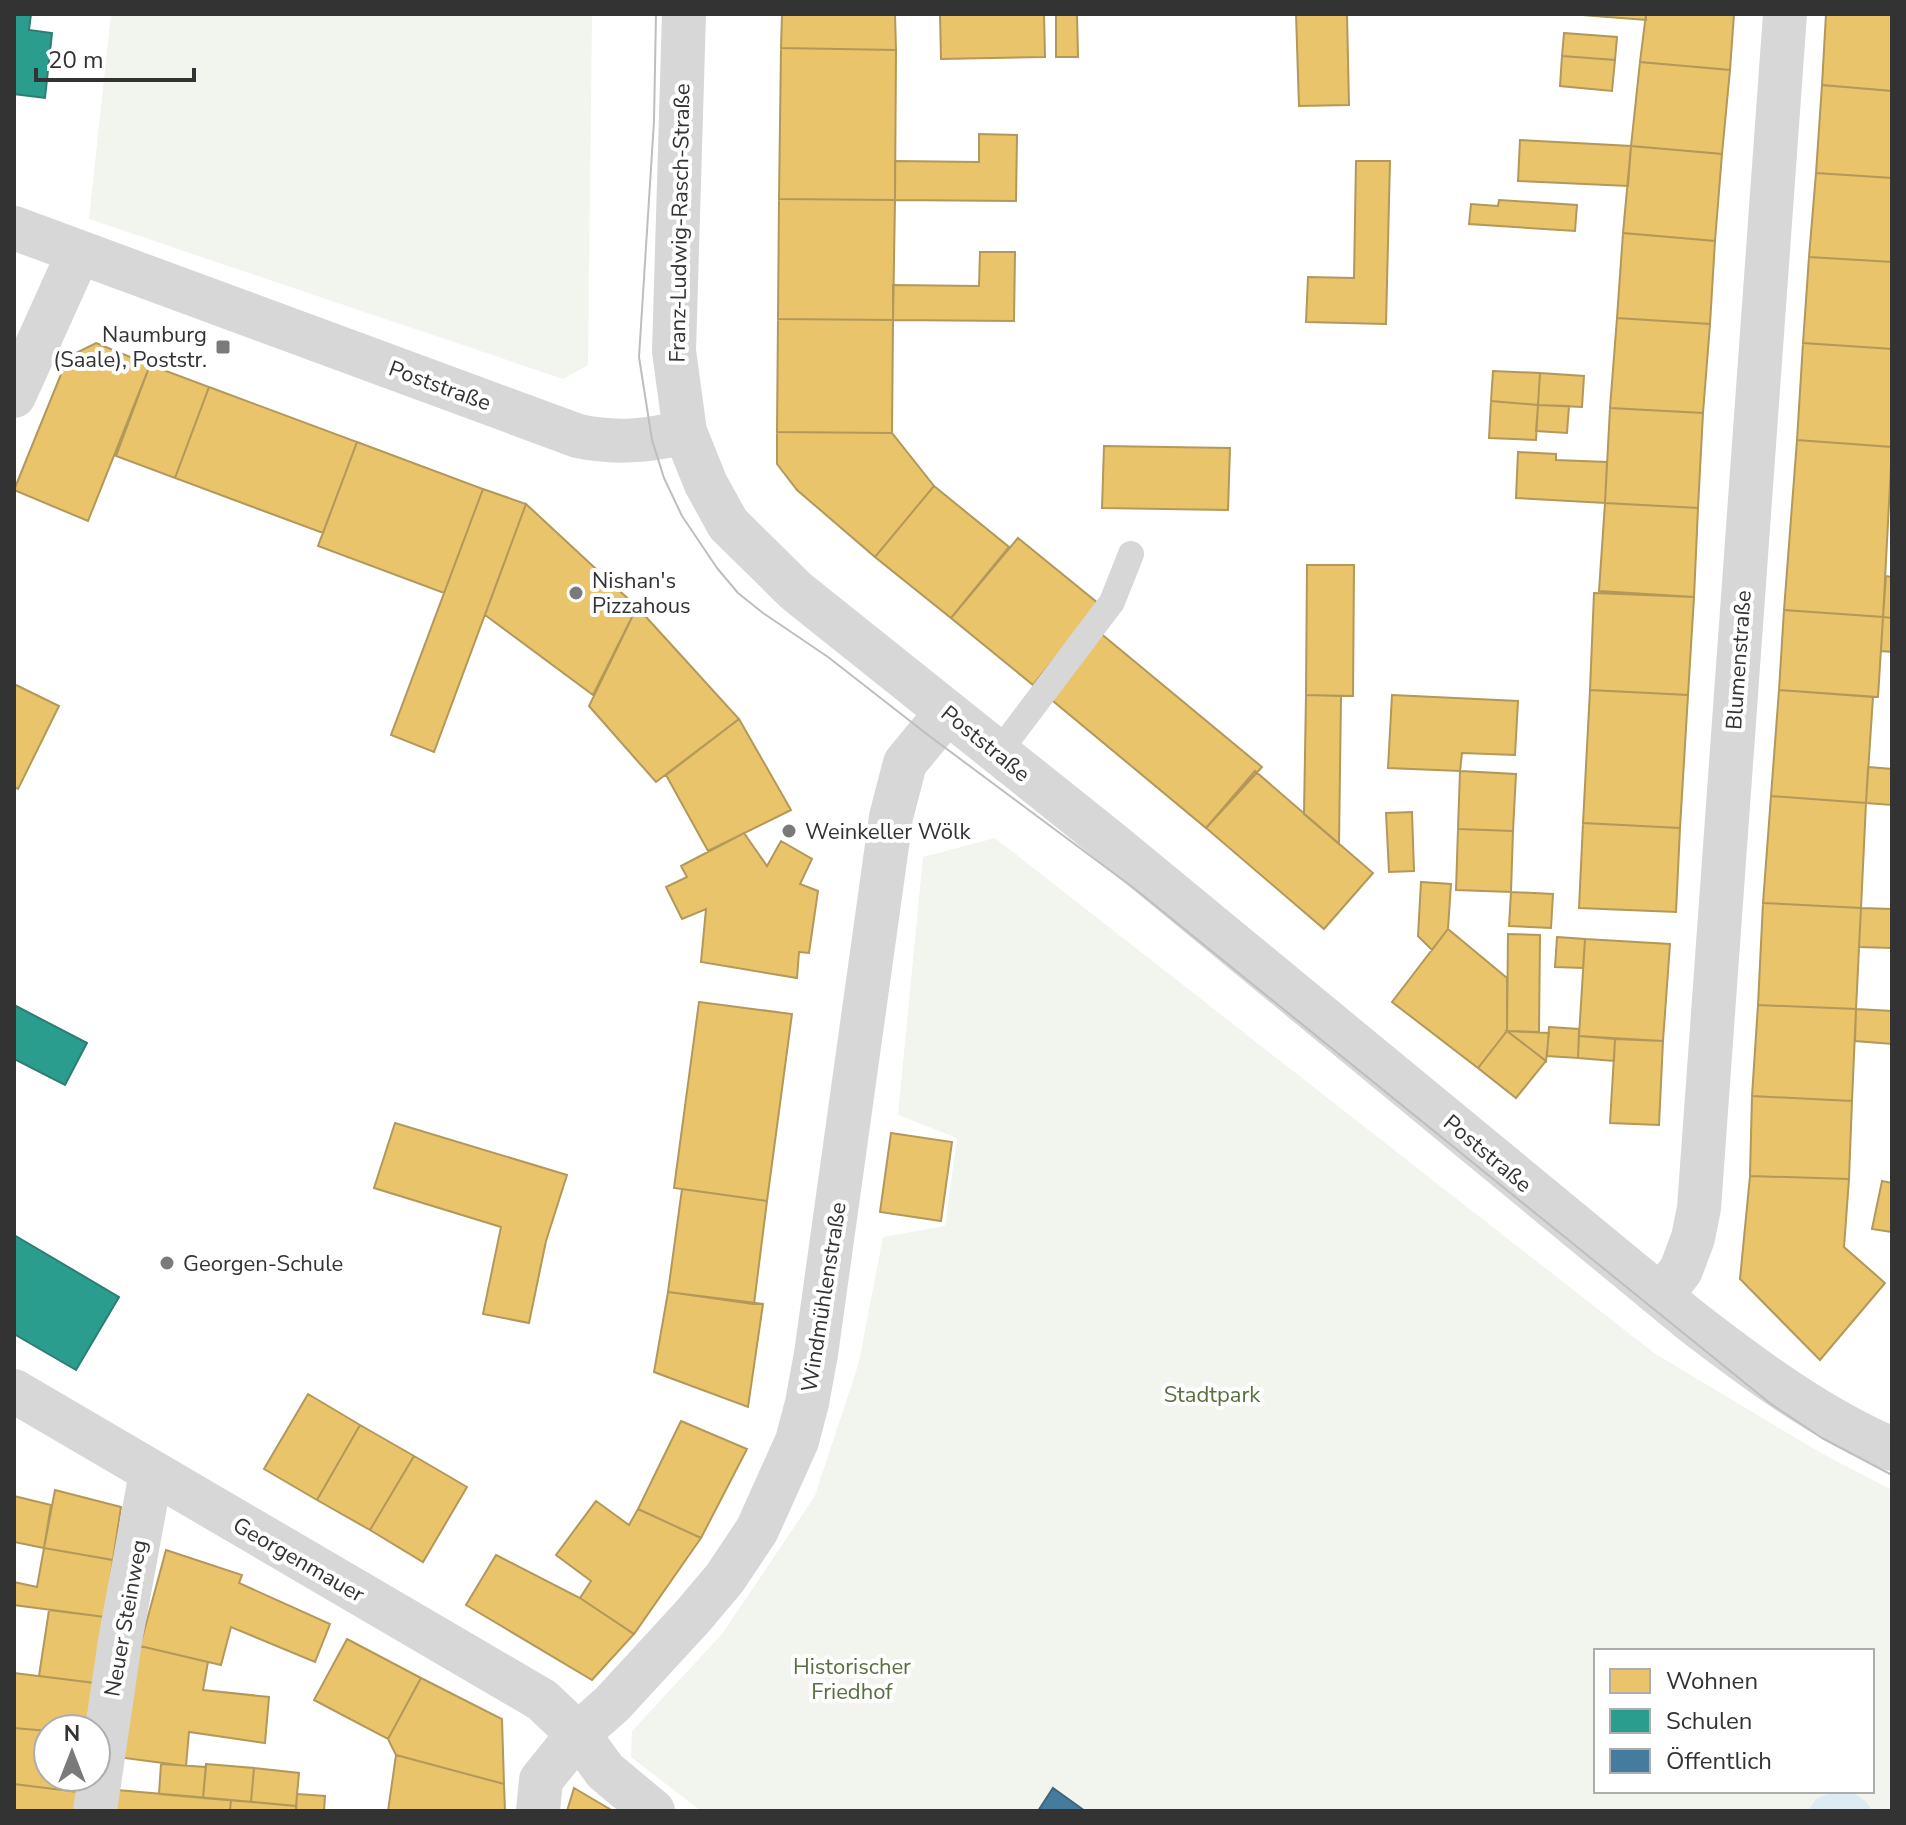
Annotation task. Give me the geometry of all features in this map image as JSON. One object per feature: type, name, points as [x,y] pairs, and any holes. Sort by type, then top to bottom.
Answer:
[{"type":"street","name":"Franz-Ludwig-Rasch-Straße","points":[[684,14],[674,351],[685,432]]},
{"type":"street","name":"Blumenstraße","points":[[1661,1296],[1681,1270],[1693,1238],[1699,1208],[1785,14]]},
{"type":"street","name":"Poststraße","points":[[14,228],[578,436],[624,442],[652,440],[685,432],[715,503],[743,541],[796,591],[1134,861],[1661,1296],[1770,1379],[1855,1431],[1892,1449]]},
{"type":"street","points":[[14,396],[79,252]]},
{"type":"street","name":"Windmühlenstraße","points":[[538,1811],[541,1780],[578,1734],[656,1658],[725,1578],[757,1530],[797,1441],[818,1338],[891,817],[905,763],[947,712]]},
{"type":"street","name":"Georgenmauer","points":[[14,1391],[542,1700],[578,1734],[605,1771],[653,1811]]},
{"type":"street","name":"Neuer Steinweg","points":[[95,1811],[120,1641],[151,1473]]},
{"type":"lane","points":[[998,753],[1112,602],[1131,554]]},
{"type":"green space","points":[[111,14],[592,14],[588,365],[563,379],[89,219]]},
{"type":"green space","name":"Stadtpark","points":[[995,838],[1654,1353],[1821,1453],[1892,1490],[1892,1811],[701,1811],[631,1757],[632,1731],[722,1634],[815,1496],[859,1362],[883,1237],[945,1226],[957,1138],[898,1115],[923,857]]},
{"type":"shaded area","points":[[1831,1793],[1851,1793],[1872,1811],[1808,1811],[1816,1799]]},
{"type":"building: Wohnen","points":[[782,14],[895,14],[896,50],[781,48]]},
{"type":"building: Wohnen","points":[[940,14],[1044,14],[1045,57],[941,59]]},
{"type":"building: Wohnen","points":[[1056,14],[1077,14],[1078,57],[1056,57]]},
{"type":"building: Wohnen","points":[[1296,14],[1347,14],[1349,105],[1299,106]]},
{"type":"building: Wohnen","points":[[1569,14],[1646,14],[1646,20]]},
{"type":"building: Wohnen","points":[[1646,14],[1734,14],[1730,70],[1640,62]]},
{"type":"building: Wohnen","points":[[1826,14],[1892,14],[1892,91],[1822,85]]},
{"type":"building: Wohnen","points":[[1564,33],[1617,37],[1615,60],[1562,56]]},
{"type":"building: Wohnen","points":[[781,48],[896,50],[895,200],[779,199]]},
{"type":"building: Wohnen","points":[[1562,56],[1615,60],[1612,91],[1560,86]]},
{"type":"building: Wohnen","points":[[1640,62],[1730,70],[1722,154],[1631,146]]},
{"type":"building: Wohnen","points":[[1822,85],[1892,91],[1892,178],[1816,173]]},
{"type":"building: Wohnen","points":[[979,134],[1017,135],[1016,201],[895,200],[895,161],[979,162]]},
{"type":"building: Wohnen","points":[[1520,140],[1631,146],[1628,186],[1518,181]]},
{"type":"building: Wohnen","points":[[1631,146],[1722,154],[1715,241],[1623,233]]},
{"type":"building: Wohnen","points":[[1356,161],[1390,161],[1386,324],[1306,322],[1308,277],[1354,278]]},
{"type":"building: Wohnen","points":[[1816,173],[1892,178],[1892,262],[1809,257]]},
{"type":"building: Wohnen","points":[[779,199],[895,200],[893,320],[778,319]]},
{"type":"building: Wohnen","points":[[1499,200],[1577,205],[1575,231],[1469,224],[1471,204],[1498,206]]},
{"type":"building: Wohnen","points":[[1623,233],[1715,241],[1710,324],[1617,318]]},
{"type":"building: Wohnen","points":[[980,252],[1015,252],[1014,321],[893,320],[893,285],[979,286]]},
{"type":"building: Wohnen","points":[[1809,257],[1892,262],[1892,349],[1803,343]]},
{"type":"building: Wohnen","points":[[1617,318],[1710,324],[1703,413],[1610,408]]},
{"type":"building: Wohnen","points":[[778,319],[893,320],[892,433],[777,432]]},
{"type":"building: Wohnen","points":[[96,343],[150,365],[88,521],[14,490],[68,357]]},
{"type":"building: Wohnen","points":[[1803,343],[1892,349],[1892,447],[1797,440]]},
{"type":"building: Wohnen","points":[[150,365],[209,387],[175,478],[116,456]]},
{"type":"building: Wohnen","points":[[1493,371],[1540,373],[1538,405],[1491,401]]},
{"type":"building: Wohnen","points":[[1540,373],[1584,376],[1582,407],[1538,405]]},
{"type":"building: Wohnen","points":[[209,387],[357,442],[323,533],[175,478]]},
{"type":"building: Wohnen","points":[[1491,401],[1538,405],[1536,440],[1489,438]]},
{"type":"building: Wohnen","points":[[1538,405],[1569,406],[1567,433],[1536,431]]},
{"type":"building: Wohnen","points":[[1610,408],[1703,413],[1698,508],[1605,503]]},
{"type":"building: Wohnen","points":[[777,432],[892,433],[934,486],[875,557],[797,490],[777,464]]},
{"type":"building: Wohnen","points":[[1797,440],[1892,447],[1883,617],[1784,610]]},
{"type":"building: Wohnen","points":[[357,442],[483,489],[444,593],[318,546]]},
{"type":"building: Wohnen","points":[[1104,446],[1230,448],[1228,510],[1102,508]]},
{"type":"building: Wohnen","points":[[1518,452],[1556,454],[1556,460],[1607,462],[1605,503],[1516,498]]},
{"type":"building: Wohnen","points":[[934,486],[1009,547],[951,618],[875,557]]},
{"type":"building: Wohnen","points":[[483,489],[526,504],[434,752],[391,735]]},
{"type":"building: Wohnen","points":[[1605,503],[1698,508],[1694,597],[1599,591]]},
{"type":"building: Wohnen","points":[[526,504],[637,607],[593,695],[485,615]]},
{"type":"building: Wohnen","points":[[1018,538],[1099,604],[1033,685],[951,618]]},
{"type":"building: Wohnen","points":[[1307,565],[1354,565],[1353,696],[1306,695]]},
{"type":"building: Wohnen","points":[[1886,576],[1892,577],[1892,618],[1883,617]]},
{"type":"building: Wohnen","points":[[1594,593],[1694,597],[1688,695],[1590,690]]},
{"type":"building: Wohnen","points":[[637,607],[739,719],[656,782],[589,706]]},
{"type":"building: Wohnen","points":[[1784,610],[1883,617],[1878,697],[1779,690]]},
{"type":"building: Wohnen","points":[[1883,617],[1892,618],[1892,652],[1881,651]]},
{"type":"building: Wohnen","points":[[1099,632],[1262,767],[1206,828],[1047,696]]},
{"type":"building: Wohnen","points":[[14,684],[59,706],[18,789],[14,787]]},
{"type":"building: Wohnen","points":[[1590,690],[1688,695],[1680,828],[1583,823]]},
{"type":"building: Wohnen","points":[[1779,690],[1873,697],[1866,803],[1771,796]]},
{"type":"building: Wohnen","points":[[1306,695],[1341,696],[1339,844],[1304,814]]},
{"type":"building: Wohnen","points":[[1392,695],[1518,701],[1515,755],[1462,753],[1460,771],[1388,768]]},
{"type":"building: Wohnen","points":[[739,719],[791,810],[708,851],[666,775]]},
{"type":"building: Wohnen","points":[[1868,767],[1892,769],[1892,805],[1866,803]]},
{"type":"building: Wohnen","points":[[1255,771],[1373,873],[1324,929],[1206,828]]},
{"type":"building: Wohnen","points":[[1460,771],[1516,774],[1513,831],[1458,829]]},
{"type":"building: Wohnen","points":[[1771,796],[1866,803],[1861,908],[1763,903]]},
{"type":"building: Wohnen","points":[[1412,812],[1414,871],[1389,872],[1386,813]]},
{"type":"building: Wohnen","points":[[1583,823],[1680,828],[1676,912],[1579,908]]},
{"type":"building: Wohnen","points":[[1458,829],[1513,831],[1511,892],[1456,890]]},
{"type":"building: Wohnen","points":[[744,833],[767,866],[781,841],[812,859],[800,884],[818,891],[809,953],[799,952],[797,978],[701,962],[706,909],[682,919],[666,887],[687,877],[681,866]]},
{"type":"building: Wohnen","points":[[1421,882],[1451,884],[1448,929],[1432,950],[1418,936]]},
{"type":"building: Wohnen","points":[[1511,892],[1553,894],[1551,928],[1509,926]]},
{"type":"building: Wohnen","points":[[1763,903],[1861,908],[1856,1009],[1758,1005]]},
{"type":"building: Wohnen","points":[[1861,908],[1892,909],[1892,948],[1859,947]]},
{"type":"building: Wohnen","points":[[1448,929],[1507,978],[1507,1031],[1478,1068],[1392,1002]]},
{"type":"building: Wohnen","points":[[1508,934],[1540,935],[1539,1032],[1507,1031]]},
{"type":"building: Wohnen","points":[[1557,937],[1585,939],[1583,968],[1555,967]]},
{"type":"building: Wohnen","points":[[1585,939],[1670,944],[1663,1041],[1579,1036]]},
{"type":"building: Wohnen","points":[[699,1002],[792,1014],[767,1201],[674,1188]]},
{"type":"building: Wohnen","points":[[1758,1005],[1856,1009],[1852,1101],[1752,1096]]},
{"type":"building: Wohnen","points":[[1856,1009],[1892,1011],[1892,1044],[1855,1041]]},
{"type":"building: Wohnen","points":[[1549,1027],[1579,1029],[1578,1058],[1547,1056]]},
{"type":"building: Wohnen","points":[[1507,1031],[1546,1061],[1516,1098],[1478,1068]]},
{"type":"building: Wohnen","points":[[1507,1031],[1549,1033],[1546,1061]]},
{"type":"building: Wohnen","points":[[1579,1036],[1615,1039],[1614,1061],[1578,1058]]},
{"type":"building: Wohnen","points":[[1615,1039],[1663,1041],[1659,1125],[1610,1123]]},
{"type":"building: Wohnen","points":[[1752,1096],[1852,1101],[1849,1179],[1750,1176]]},
{"type":"building: Wohnen","points":[[395,1123],[567,1175],[546,1241],[529,1323],[483,1314],[501,1227],[374,1188]]},
{"type":"building: Wohnen","points":[[891,1133],[952,1142],[941,1221],[880,1212]]},
{"type":"building: Wohnen","points":[[1750,1176],[1849,1179],[1844,1247],[1885,1283],[1820,1360],[1740,1279]]},
{"type":"building: Wohnen","points":[[1882,1181],[1892,1183],[1892,1232],[1872,1229]]},
{"type":"building: Wohnen","points":[[682,1189],[767,1201],[754,1304],[668,1292]]},
{"type":"building: Wohnen","points":[[668,1292],[763,1304],[748,1407],[654,1372]]},
{"type":"building: Wohnen","points":[[308,1394],[360,1425],[317,1500],[264,1469]]},
{"type":"building: Wohnen","points":[[681,1421],[747,1449],[701,1538],[638,1509]]},
{"type":"building: Wohnen","points":[[360,1425],[414,1456],[370,1530],[317,1500]]},
{"type":"building: Wohnen","points":[[414,1456],[467,1487],[423,1562],[370,1530]]},
{"type":"building: Wohnen","points":[[55,1490],[121,1507],[113,1560],[44,1548]]},
{"type":"building: Wohnen","points":[[14,1496],[51,1505],[44,1548],[14,1542]]},
{"type":"building: Wohnen","points":[[596,1501],[629,1525],[638,1509],[701,1538],[634,1634],[580,1598],[591,1581],[556,1555]]},
{"type":"building: Wohnen","points":[[44,1548],[113,1560],[105,1617],[14,1605],[14,1582],[37,1587]]},
{"type":"building: Wohnen","points":[[166,1550],[242,1575],[239,1583],[330,1624],[315,1662],[231,1627],[221,1665],[140,1646]]},
{"type":"building: Wohnen","points":[[496,1555],[580,1598],[634,1634],[592,1680],[466,1605]]},
{"type":"building: Wohnen","points":[[49,1610],[105,1617],[95,1683],[39,1676]]},
{"type":"building: Wohnen","points":[[347,1639],[421,1678],[388,1739],[314,1700]]},
{"type":"building: Wohnen","points":[[140,1646],[208,1662],[203,1690],[269,1697],[265,1743],[189,1732],[186,1766],[117,1757]]},
{"type":"building: Wohnen","points":[[14,1673],[95,1683],[90,1713],[32,1713],[32,1730],[14,1728]]},
{"type":"building: Wohnen","points":[[421,1678],[502,1719],[504,1784],[396,1755],[388,1739]]},
{"type":"building: Wohnen","points":[[14,1728],[32,1730],[32,1786],[14,1784]]},
{"type":"building: Wohnen","points":[[396,1755],[504,1784],[505,1811],[388,1811]]},
{"type":"building: Wohnen","points":[[161,1764],[206,1767],[203,1798],[159,1794]]},
{"type":"building: Wohnen","points":[[206,1764],[254,1768],[251,1802],[203,1798]]},
{"type":"building: Wohnen","points":[[254,1768],[299,1773],[296,1806],[251,1802]]},
{"type":"building: Wohnen","points":[[14,1784],[32,1786],[32,1793],[78,1793],[76,1811],[14,1811]]},
{"type":"building: Wohnen","points":[[574,1788],[613,1811],[567,1811]]},
{"type":"building: Wohnen","points":[[117,1790],[231,1800],[230,1811],[116,1811]]},
{"type":"building: Wohnen","points":[[297,1794],[325,1796],[324,1811],[296,1811]]},
{"type":"building: Wohnen","points":[[231,1800],[296,1806],[296,1811],[230,1811]]},
{"type":"building: Schulen","points":[[14,14],[31,14],[29,30],[52,33],[45,98],[14,94]]},
{"type":"building: Schulen","points":[[14,1005],[87,1043],[65,1085],[14,1059]]},
{"type":"building: Schulen","points":[[14,1235],[119,1297],[76,1370],[14,1334]]},
{"type":"building: Öffentlich","points":[[1053,1788],[1085,1811],[1038,1811]]},
{"type":"tram line","points":[[656,14],[654,121],[639,357],[652,440],[664,478],[682,516],[738,593],[828,657],[1135,889],[1771,1404],[1822,1438],[1892,1475]]},
{"type":"place","name":"Naumburg (Saale), Poststr.","points":[[223,347]]},
{"type":"place","name":"Nishan's Pizzahous","points":[[576,593]]},
{"type":"place","name":"Weinkeller Wölk","points":[[789,831]]},
{"type":"place","name":"Georgen-Schule","points":[[167,1263]]},
{"type":"park label","name":"Historischer Friedhof","points":[[852,1678]]}]
